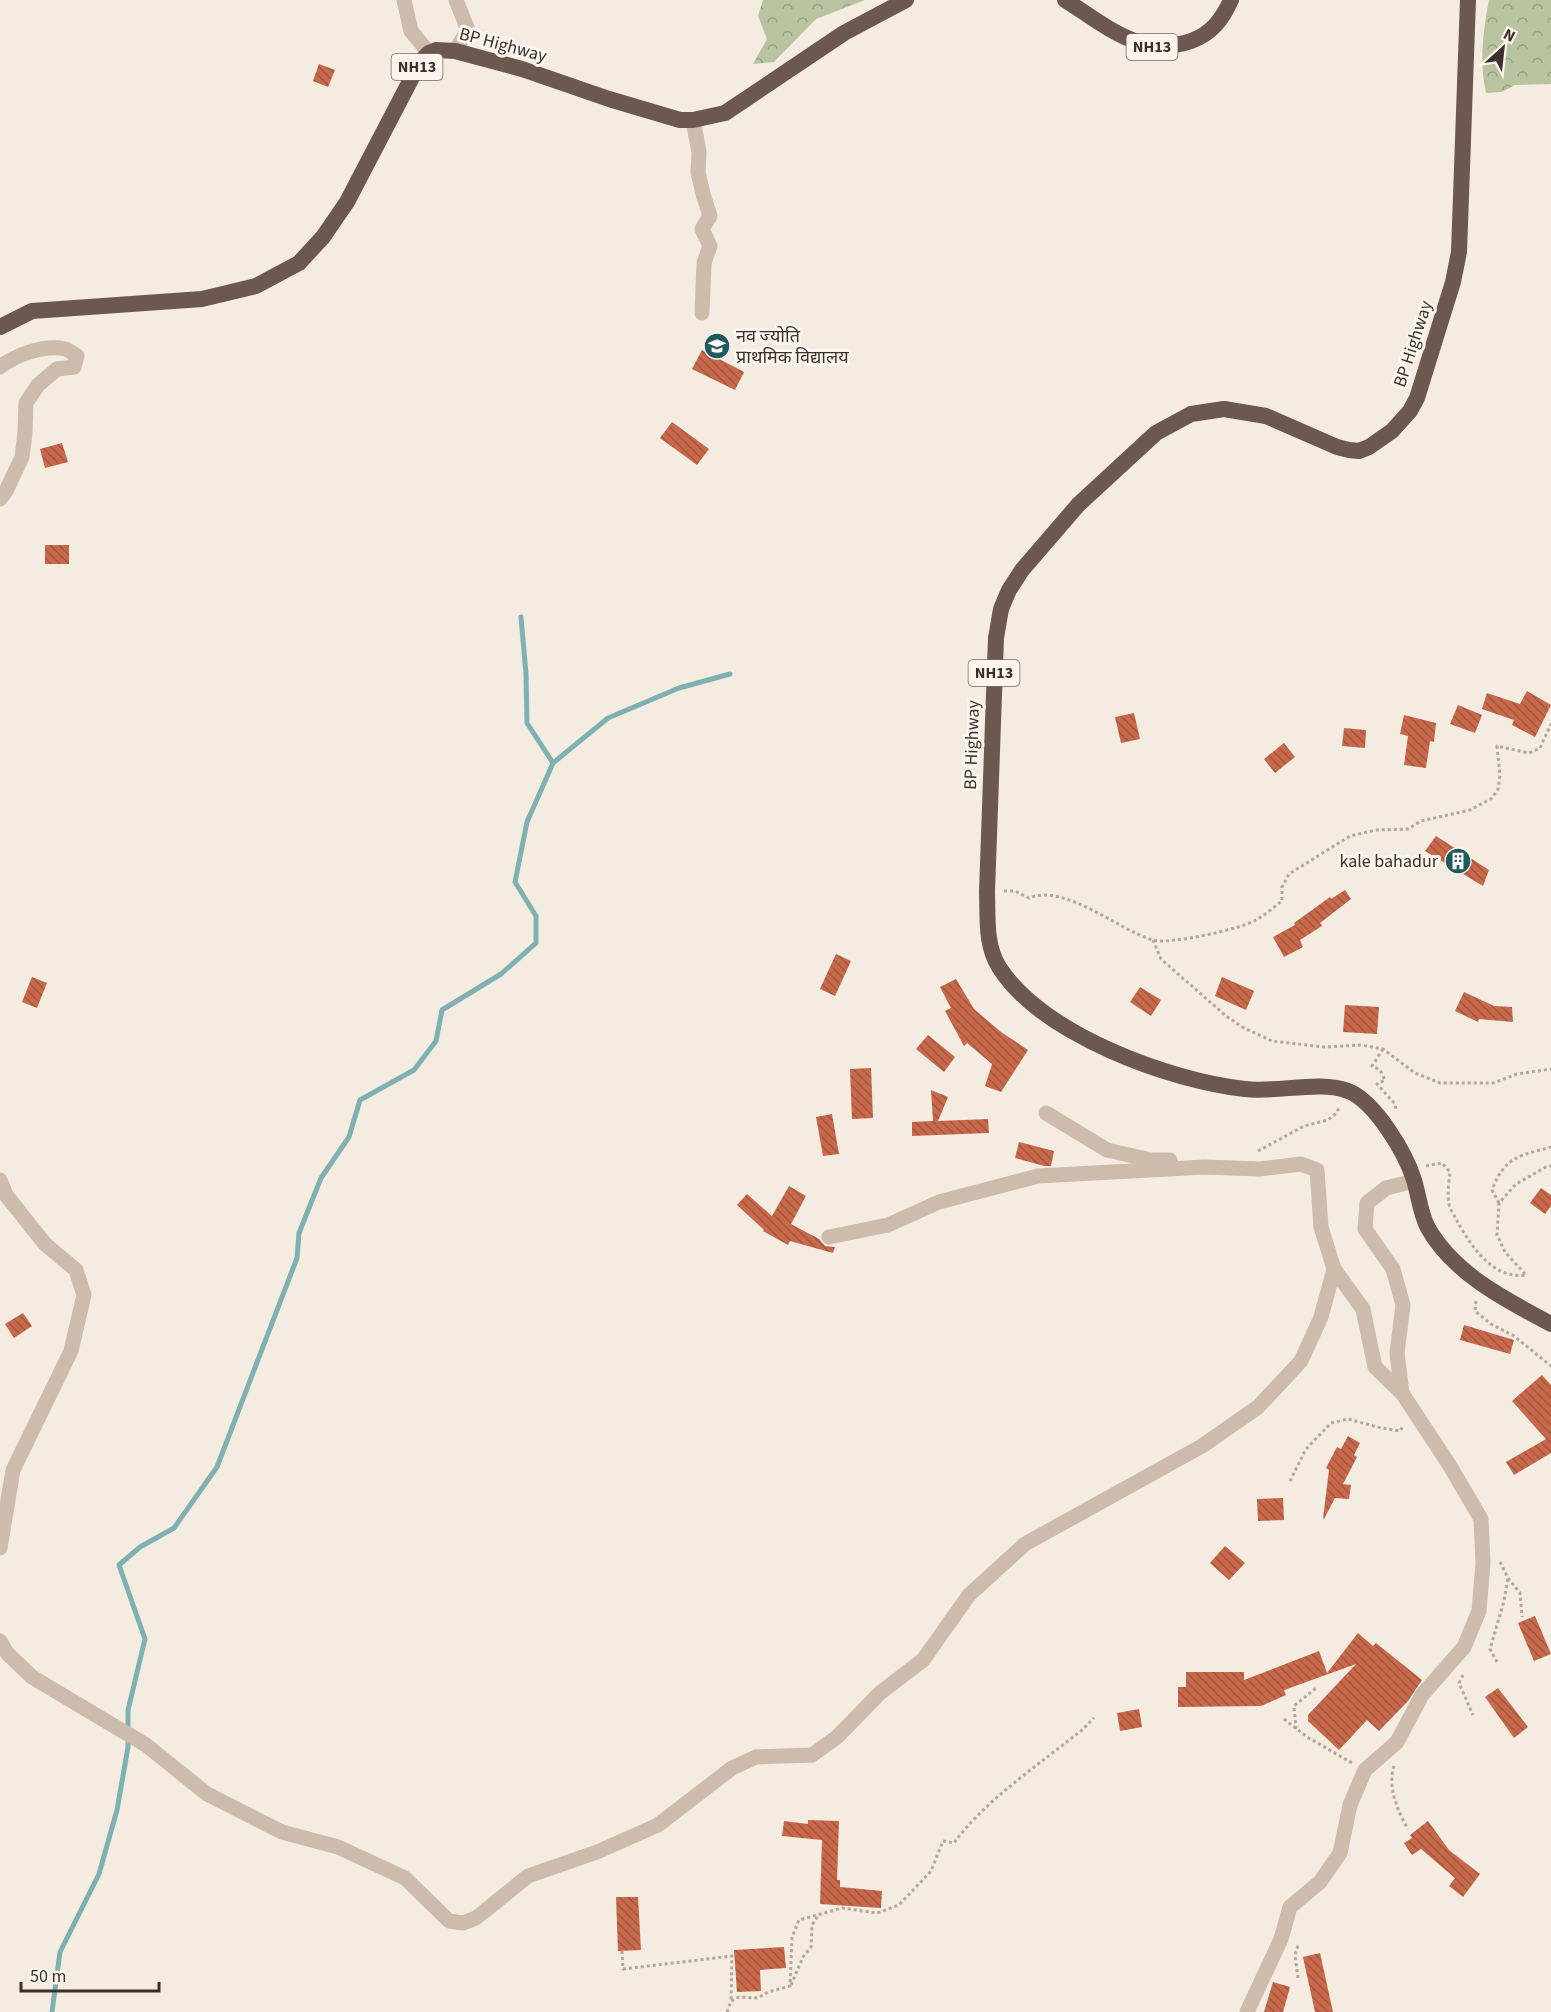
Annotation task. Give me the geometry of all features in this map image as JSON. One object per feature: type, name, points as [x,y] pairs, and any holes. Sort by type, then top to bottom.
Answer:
[{"type":"highway","name":"BP Highway","points":[[429,53],[436,50],[455,51],[522,69],[609,99],[680,120],[693,120],[725,113],[844,33],[906,0]]},
{"type":"highway","name":"NH13","points":[[1065,0],[1118,34],[1152,47],[1176,46],[1206,36],[1224,16],[1231,0]]},
{"type":"highway","name":"BP Highway","points":[[1349,1091],[1328,1087],[1274,1091],[1244,1089],[1190,1078],[1133,1061],[1087,1040],[1038,1008],[999,967],[992,951],[988,931],[987,892],[996,638],[1001,609],[1009,590],[1022,570],[1078,505],[1156,433],[1191,414],[1224,409],[1266,416],[1337,447],[1359,451],[1392,431],[1410,411],[1417,398],[1436,342],[1459,252],[1468,0]]},
{"type":"highway","name":"NH13","points":[[0,327],[32,311],[59,307],[202,299],[256,286],[299,263],[323,237],[347,202],[420,62],[429,53]]},
{"type":"highway","points":[[1349,1091],[1369,1105],[1385,1128],[1412,1175],[1428,1227],[1446,1252],[1500,1297],[1551,1324]]},
{"type":"street","points":[[404,0],[411,31],[429,53]]},
{"type":"street","points":[[455,51],[468,30],[456,0]]},
{"type":"street","points":[[693,120],[699,152],[698,172],[710,216],[702,229],[710,246],[704,263],[702,313]]},
{"type":"street","points":[[0,367],[10,360],[42,349],[66,349],[77,356],[74,367],[57,369],[38,385],[26,403],[26,433],[22,457],[0,499]]},
{"type":"street","points":[[1046,1113],[1107,1150],[1151,1160],[1219,1162],[1259,1169]]},
{"type":"street","points":[[829,1237],[888,1225],[939,1202],[1038,1176],[1205,1167],[1259,1169],[1301,1164],[1317,1170],[1321,1227],[1334,1269],[1363,1309],[1376,1367],[1406,1399],[1450,1466],[1481,1519],[1483,1563],[1479,1611],[1464,1647],[1422,1695],[1394,1744],[1365,1770],[1350,1805],[1340,1853],[1320,1882],[1290,1907],[1281,1939],[1247,2012]]},
{"type":"street","points":[[1406,1399],[1397,1353],[1403,1305],[1393,1269],[1365,1229],[1367,1203],[1386,1188],[1412,1175]]},
{"type":"street","points":[[0,1180],[6,1195],[45,1244],[76,1270],[84,1295],[71,1351],[13,1470],[0,1548]]},
{"type":"street","points":[[0,1641],[7,1653],[32,1677],[146,1745],[207,1794],[282,1832],[338,1847],[405,1878],[449,1921],[463,1923],[476,1918],[528,1876],[597,1851],[658,1825],[732,1768],[756,1757],[812,1755],[837,1737],[880,1693],[923,1660],[969,1595],[1025,1544],[1202,1446],[1258,1407],[1301,1361],[1321,1317],[1334,1269]]},
{"type":"path","points":[[987,892],[1015,891],[1029,898],[1039,894],[1056,895],[1097,912],[1153,940],[1174,942],[1240,928],[1257,920],[1282,901],[1282,887],[1289,874],[1350,836],[1376,830],[1408,829],[1422,821],[1470,810],[1492,798],[1498,789],[1500,775],[1497,746],[1529,753],[1540,748],[1551,724]]},
{"type":"path","points":[[1153,940],[1161,959],[1226,1016],[1244,1028],[1272,1041],[1324,1047],[1362,1045],[1383,1049],[1415,1073],[1440,1083],[1493,1083],[1517,1074],[1551,1069]]},
{"type":"path","points":[[1383,1049],[1372,1066],[1380,1070],[1385,1080],[1377,1084],[1395,1104],[1398,1116],[1385,1128]]},
{"type":"path","points":[[1253,1153],[1305,1126],[1328,1120],[1335,1114],[1349,1091]]},
{"type":"path","points":[[1412,1175],[1442,1163],[1450,1172],[1449,1206],[1475,1249],[1498,1270],[1515,1276],[1526,1275],[1505,1252],[1497,1235],[1499,1203],[1492,1190],[1498,1173],[1514,1158],[1551,1147]]},
{"type":"path","points":[[1499,1203],[1516,1184],[1551,1166]]},
{"type":"path","points":[[1478,1281],[1475,1311],[1491,1324],[1514,1336],[1551,1366]]},
{"type":"path","points":[[1290,1481],[1306,1449],[1331,1423],[1348,1419],[1400,1431],[1406,1423],[1406,1399]]},
{"type":"path","points":[[1499,1559],[1508,1578],[1520,1593],[1522,1617]]},
{"type":"path","points":[[1497,1662],[1490,1649],[1508,1578]]},
{"type":"path","points":[[1464,1673],[1459,1683],[1473,1715]]},
{"type":"path","points":[[1296,1729],[1294,1706],[1316,1688]]},
{"type":"path","points":[[790,1986],[792,1937],[799,1920],[842,1908],[878,1913],[899,1905],[931,1871],[943,1840],[954,1843],[965,1827],[990,1804],[1094,1718]]},
{"type":"path","points":[[1284,1719],[1296,1729],[1353,1763],[1361,1780]]},
{"type":"path","points":[[1394,1744],[1397,1758],[1392,1774],[1394,1794],[1401,1818],[1408,1829]]},
{"type":"path","points":[[790,1986],[803,1957],[811,1947],[812,1925],[820,1913]]},
{"type":"path","points":[[622,1951],[623,1969],[732,1956],[731,2001],[727,2012]]},
{"type":"path","points":[[731,2001],[739,1997],[758,1998],[768,1992],[790,1986]]},
{"type":"green space","points":[[763,0],[865,0],[816,19],[774,62],[753,64],[767,39],[758,16]]},
{"type":"green space","points":[[1489,0],[1551,0],[1551,84],[1515,85],[1502,92],[1486,93],[1483,47]]},
{"type":"building","points":[[319,64],[335,70],[328,87],[313,81]]},
{"type":"building","points":[[702,350],[744,372],[735,390],[692,369]]},
{"type":"building","points":[[672,422],[709,449],[697,465],[660,438]]},
{"type":"building","points":[[62,443],[68,462],[45,468],[40,449]]},
{"type":"building","points":[[45,545],[69,545],[69,564],[45,564]]},
{"type":"building","points":[[1527,691],[1551,705],[1535,737],[1512,725],[1514,720],[1482,709],[1487,693],[1520,704]]},
{"type":"building","points":[[1458,705],[1482,715],[1475,733],[1450,724]]},
{"type":"building","points":[[1134,713],[1140,739],[1121,743],[1115,717]]},
{"type":"building","points":[[1404,715],[1436,723],[1434,742],[1430,741],[1426,768],[1404,765],[1408,736],[1400,734]]},
{"type":"building","points":[[1344,728],[1366,730],[1365,748],[1342,746]]},
{"type":"building","points":[[1284,743],[1295,757],[1275,773],[1264,759]]},
{"type":"building","name":"kale bahadur","points":[[1436,836],[1489,870],[1483,886],[1425,851]]},
{"type":"building","points":[[1345,890],[1351,899],[1320,923],[1322,926],[1300,940],[1303,947],[1284,957],[1273,937],[1295,925],[1294,923],[1330,897],[1331,899]]},
{"type":"building","points":[[836,954],[851,961],[835,996],[820,989]]},
{"type":"building","points":[[32,977],[47,983],[37,1008],[22,1002]]},
{"type":"building","points":[[1222,977],[1254,991],[1246,1010],[1215,996]]},
{"type":"building","points":[[956,979],[974,1009],[1001,1032],[1028,1050],[1001,1092],[985,1086],[992,1064],[967,1043],[964,1046],[945,1011],[951,1008],[940,987]]},
{"type":"building","points":[[1140,987],[1161,1000],[1151,1016],[1130,1002]]},
{"type":"building","points":[[1464,992],[1494,1006],[1512,1007],[1513,1022],[1479,1019],[1478,1022],[1455,1011]]},
{"type":"building","points":[[1345,1005],[1379,1007],[1377,1034],[1343,1032]]},
{"type":"building","points":[[928,1035],[955,1057],[944,1072],[916,1049]]},
{"type":"building","points":[[871,1068],[873,1118],[852,1119],[850,1069]]},
{"type":"building","points":[[931,1090],[948,1097],[938,1121],[988,1119],[989,1133],[912,1136],[912,1122],[933,1121]]},
{"type":"building","points":[[832,1114],[839,1154],[823,1156],[816,1117]]},
{"type":"building","points":[[1019,1142],[1054,1151],[1051,1166],[1015,1158]]},
{"type":"building","points":[[789,1186],[806,1196],[791,1224],[819,1239],[825,1246],[835,1247],[833,1253],[790,1241],[788,1245],[763,1231],[737,1205],[747,1194],[772,1216]]},
{"type":"building","points":[[1541,1188],[1551,1195],[1551,1206],[1545,1214],[1530,1203]]},
{"type":"building","points":[[23,1313],[32,1326],[14,1338],[5,1324]]},
{"type":"building","points":[[1464,1325],[1514,1340],[1510,1354],[1460,1340]]},
{"type":"building","points":[[1542,1375],[1551,1385],[1551,1453],[1514,1475],[1506,1462],[1546,1439],[1512,1401]]},
{"type":"building","points":[[1348,1436],[1360,1443],[1354,1455],[1357,1457],[1343,1484],[1351,1485],[1349,1499],[1335,1498],[1324,1519],[1329,1470],[1326,1468],[1337,1447],[1341,1449]]},
{"type":"building","points":[[1283,1498],[1284,1520],[1258,1521],[1257,1499]]},
{"type":"building","points":[[1225,1546],[1245,1563],[1229,1580],[1210,1563]]},
{"type":"building","points":[[1535,1616],[1551,1654],[1534,1661],[1518,1623]]},
{"type":"building","points":[[1358,1633],[1373,1646],[1376,1643],[1422,1680],[1408,1701],[1379,1731],[1367,1720],[1339,1750],[1308,1721],[1308,1715],[1356,1664],[1284,1690],[1286,1695],[1261,1706],[1178,1707],[1178,1687],[1186,1687],[1186,1672],[1244,1672],[1244,1680],[1319,1651],[1327,1673]]},
{"type":"building","points":[[1498,1688],[1528,1727],[1514,1738],[1485,1697]]},
{"type":"building","points":[[1139,1709],[1142,1727],[1120,1731],[1117,1713]]},
{"type":"building","points":[[808,1820],[839,1821],[837,1880],[840,1880],[840,1887],[882,1891],[881,1908],[820,1904],[822,1840],[782,1836],[784,1821],[808,1824]]},
{"type":"building","points":[[1428,1821],[1449,1850],[1480,1874],[1463,1897],[1449,1886],[1455,1878],[1421,1849],[1412,1855],[1404,1843],[1412,1838],[1410,1835]]},
{"type":"building","points":[[616,1897],[638,1897],[641,1950],[618,1951]]},
{"type":"building","points":[[784,1947],[786,1968],[760,1970],[761,1991],[737,1992],[734,1950]]},
{"type":"building","points":[[1320,1953],[1333,2012],[1315,2012],[1303,1957]]},
{"type":"building","points":[[1273,1982],[1290,1987],[1283,2012],[1264,2012]]},
{"type":"waterway","points":[[521,617],[527,723],[553,763]]},
{"type":"waterway","points":[[52,2012],[60,1952],[99,1874],[117,1810],[128,1747],[128,1710],[145,1639],[119,1565],[140,1547],[174,1528],[217,1467],[297,1258],[299,1233],[321,1178],[349,1137],[360,1100],[414,1070],[436,1041],[442,1010],[501,974],[536,943],[536,916],[515,882],[527,822],[553,763],[608,718],[679,688],[730,674]]},
{"type":"place","name":"नव ज्योति प्राथमिक विद्यालय","points":[[717,346]]},
{"type":"place","name":"kale bahadur","points":[[1458,861]]}]
